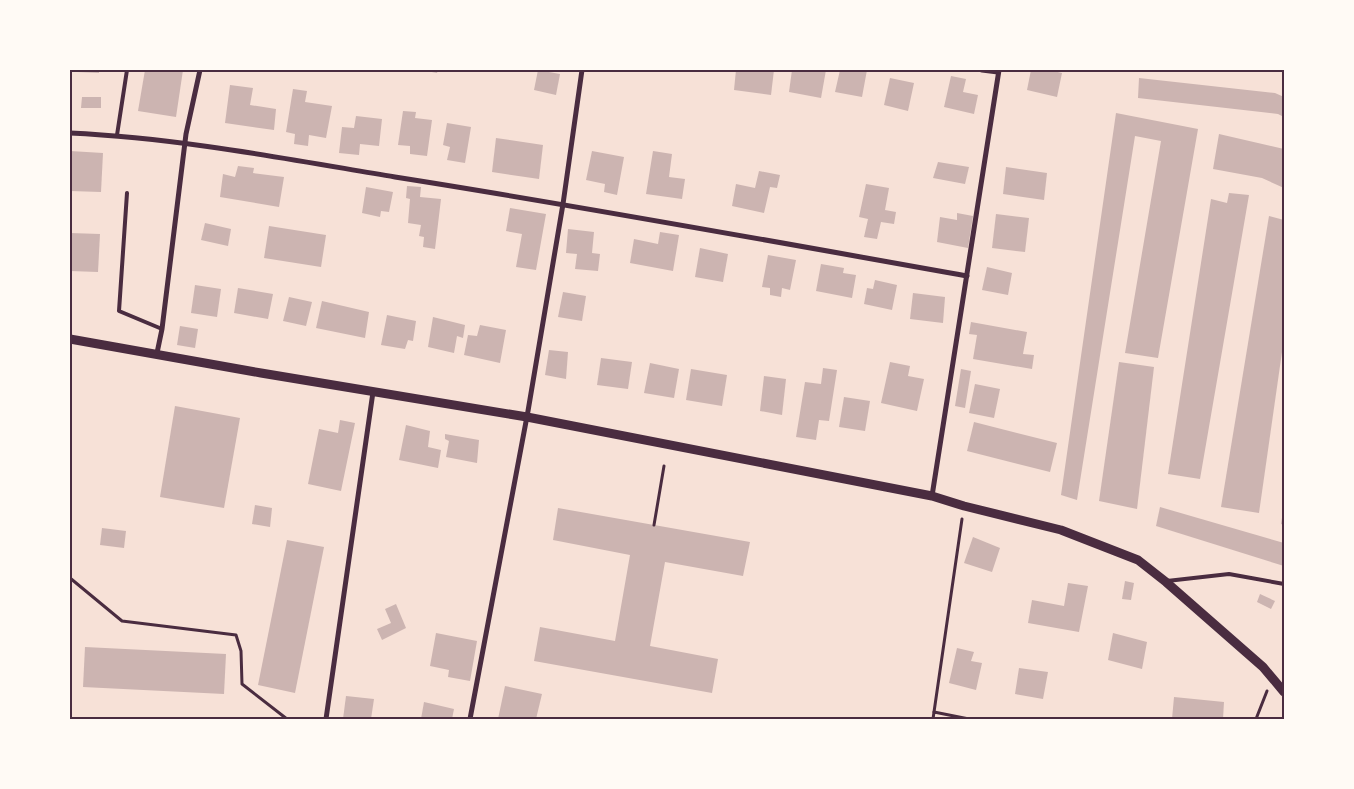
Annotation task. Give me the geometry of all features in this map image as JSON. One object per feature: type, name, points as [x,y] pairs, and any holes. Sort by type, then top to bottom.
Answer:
[{"type":"street","points":[[157,353],[162,329],[185,143],[200,70]]},
{"type":"street","points":[[470,719],[527,417],[563,204],[582,70]]},
{"type":"street","points":[[932,496],[999,71],[982,70]]},
{"type":"street","points":[[70,133],[117,135],[185,143],[563,204],[967,276]]},
{"type":"street","points":[[70,339],[157,353],[261,374],[527,417],[932,496],[964,506],[1061,530],[1138,560],[1263,667],[1284,692]]},
{"type":"street","points":[[326,719],[373,392]]},
{"type":"lane","points":[[117,135],[127,70]]},
{"type":"lane","points":[[127,193],[119,311],[162,329]]},
{"type":"lane","points":[[1166,582],[1229,574],[1284,584]]},
{"type":"path","points":[[654,525],[664,466]]},
{"type":"path","points":[[933,719],[964,506]]},
{"type":"path","points":[[70,578],[122,621],[236,635],[241,651],[242,684],[288,719]]},
{"type":"path","points":[[1256,719],[1270,683]]},
{"type":"path","points":[[934,712],[969,719]]},
{"type":"building","points":[[77,70],[99,70],[99,73],[77,72]]},
{"type":"building","points":[[145,70],[183,70],[176,117],[138,111]]},
{"type":"building","points":[[421,70],[438,70],[437,73]]},
{"type":"building","points":[[538,70],[560,74],[556,95],[534,90]]},
{"type":"building","points":[[736,70],[774,70],[771,95],[734,90]]},
{"type":"building","points":[[792,70],[826,70],[821,98],[789,92]]},
{"type":"building","points":[[840,70],[867,70],[862,97],[835,92]]},
{"type":"building","points":[[1031,70],[1049,70],[1062,73],[1057,97],[1027,90]]},
{"type":"building","points":[[951,76],[966,79],[963,92],[978,95],[974,114],[944,107]]},
{"type":"building","points":[[890,78],[914,83],[908,111],[884,105]]},
{"type":"building","points":[[1139,78],[1275,93],[1284,97],[1284,117],[1278,114],[1138,98]]},
{"type":"building","points":[[230,85],[253,88],[250,105],[276,109],[274,130],[225,123]]},
{"type":"building","points":[[293,89],[307,91],[305,102],[332,106],[326,138],[309,135],[308,146],[294,144],[295,134],[286,132]]},
{"type":"building","points":[[82,97],[101,97],[101,108],[81,108]]},
{"type":"building","points":[[403,111],[416,112],[415,118],[432,120],[427,156],[410,154],[410,146],[398,145]]},
{"type":"building","points":[[1116,113],[1198,129],[1158,358],[1125,353],[1161,141],[1135,136],[1077,500],[1061,495]]},
{"type":"building","points":[[356,116],[382,119],[379,146],[360,144],[359,155],[339,153],[342,127],[354,128]]},
{"type":"building","points":[[447,123],[471,127],[465,163],[447,160],[450,147],[443,145]]},
{"type":"building","points":[[1219,134],[1284,149],[1284,188],[1262,178],[1213,169]]},
{"type":"building","points":[[496,138],[543,145],[539,179],[492,172]]},
{"type":"building","points":[[70,151],[103,153],[101,192],[70,191]]},
{"type":"building","points":[[592,151],[624,157],[617,195],[604,192],[605,184],[586,180]]},
{"type":"building","points":[[653,151],[672,154],[669,177],[685,179],[682,199],[646,194]]},
{"type":"building","points":[[938,162],[969,167],[965,184],[933,178]]},
{"type":"building","points":[[238,166],[254,168],[253,173],[284,177],[279,207],[220,197],[223,174],[235,177]]},
{"type":"building","points":[[1006,167],[1047,173],[1044,200],[1003,194]]},
{"type":"building","points":[[759,171],[780,175],[777,188],[770,187],[764,213],[732,206],[736,184],[755,188]]},
{"type":"building","points":[[866,184],[889,188],[885,210],[896,212],[894,224],[881,222],[877,239],[864,237],[868,219],[859,217]]},
{"type":"building","points":[[407,186],[421,187],[420,197],[441,199],[435,249],[423,247],[424,237],[419,236],[421,225],[408,223],[410,199],[406,198]]},
{"type":"building","points":[[366,187],[393,192],[389,212],[381,211],[380,217],[362,213]]},
{"type":"building","points":[[1229,193],[1249,195],[1200,479],[1168,474],[1211,199],[1227,203]]},
{"type":"building","points":[[510,208],[546,214],[536,270],[516,267],[522,234],[506,231]]},
{"type":"building","points":[[957,213],[973,216],[968,248],[937,242],[940,217],[957,220]]},
{"type":"building","points":[[996,214],[1029,218],[1025,252],[992,248]]},
{"type":"building","points":[[1269,216],[1284,220],[1284,338],[1259,513],[1221,507]]},
{"type":"building","points":[[205,223],[231,229],[228,246],[201,240]]},
{"type":"building","points":[[269,226],[326,235],[321,267],[264,258]]},
{"type":"building","points":[[568,229],[594,232],[592,253],[600,254],[598,271],[575,269],[577,254],[566,253]]},
{"type":"building","points":[[660,232],[679,235],[673,271],[630,263],[634,239],[658,244]]},
{"type":"building","points":[[70,233],[100,234],[98,272],[70,271]]},
{"type":"building","points":[[700,248],[728,254],[723,282],[695,277]]},
{"type":"building","points":[[768,255],[796,260],[790,290],[782,288],[781,297],[770,295],[770,288],[762,287]]},
{"type":"building","points":[[821,264],[844,268],[843,273],[856,275],[852,298],[816,291]]},
{"type":"building","points":[[987,267],[1012,273],[1008,295],[982,290]]},
{"type":"building","points":[[875,280],[897,285],[892,310],[864,304],[867,288],[873,289]]},
{"type":"building","points":[[195,285],[221,289],[217,317],[191,313]]},
{"type":"building","points":[[238,288],[273,294],[268,319],[234,313]]},
{"type":"building","points":[[563,292],[586,296],[582,321],[558,317]]},
{"type":"building","points":[[913,293],[945,297],[943,323],[910,319]]},
{"type":"building","points":[[289,297],[312,302],[306,326],[283,321]]},
{"type":"building","points":[[322,301],[369,312],[365,338],[316,328]]},
{"type":"building","points":[[387,315],[416,321],[413,341],[408,340],[405,349],[381,345]]},
{"type":"building","points":[[433,317],[465,325],[463,338],[457,336],[454,353],[428,347]]},
{"type":"building","points":[[971,322],[1027,332],[1023,354],[1034,355],[1032,369],[973,359],[977,335],[969,334]]},
{"type":"building","points":[[480,325],[506,330],[500,363],[464,355],[468,335],[477,336]]},
{"type":"building","points":[[180,326],[198,329],[195,348],[177,345]]},
{"type":"building","points":[[549,350],[568,352],[566,379],[545,375]]},
{"type":"building","points":[[601,358],[632,362],[628,389],[597,385]]},
{"type":"building","points":[[890,362],[910,366],[908,376],[924,379],[917,411],[881,403]]},
{"type":"building","points":[[1119,362],[1154,367],[1137,509],[1099,501]]},
{"type":"building","points":[[650,363],[679,369],[674,398],[644,393]]},
{"type":"building","points":[[823,368],[837,370],[829,421],[819,420],[816,440],[796,437],[805,382],[821,384]]},
{"type":"building","points":[[691,369],[727,375],[722,406],[686,400]]},
{"type":"building","points":[[961,369],[971,371],[965,408],[955,406]]},
{"type":"building","points":[[764,376],[786,379],[782,415],[760,411]]},
{"type":"building","points":[[975,384],[1000,389],[994,418],[969,413]]},
{"type":"building","points":[[844,397],[870,401],[865,431],[839,427]]},
{"type":"building","points":[[175,406],[240,418],[224,508],[160,497]]},
{"type":"building","points":[[340,420],[355,423],[341,491],[308,484],[319,429],[338,433]]},
{"type":"building","points":[[974,422],[1057,443],[1050,472],[967,451]]},
{"type":"building","points":[[406,425],[430,431],[428,447],[441,450],[438,468],[399,460]]},
{"type":"building","points":[[445,434],[479,440],[477,463],[446,457],[449,441],[445,439]]},
{"type":"building","points":[[255,505],[272,508],[270,527],[252,524]]},
{"type":"building","points":[[1160,507],[1284,543],[1284,566],[1156,526]]},
{"type":"building","points":[[558,508],[750,542],[743,576],[665,562],[650,646],[718,659],[712,693],[534,661],[540,627],[615,641],[630,555],[553,540]]},
{"type":"building","points":[[1284,512],[1284,525],[1281,524]]},
{"type":"building","points":[[102,528],[126,531],[124,548],[100,545]]},
{"type":"building","points":[[973,537],[1000,548],[992,572],[964,563]]},
{"type":"building","points":[[287,540],[324,547],[295,693],[258,685]]},
{"type":"building","points":[[1125,581],[1134,583],[1131,600],[1122,599]]},
{"type":"building","points":[[1068,583],[1088,586],[1079,632],[1028,623],[1032,600],[1064,606]]},
{"type":"building","points":[[1260,594],[1275,601],[1271,609],[1257,602]]},
{"type":"building","points":[[396,604],[406,628],[382,640],[377,629],[391,623],[385,609]]},
{"type":"building","points":[[436,633],[477,641],[470,681],[448,677],[449,670],[430,666]]},
{"type":"building","points":[[1113,633],[1147,642],[1142,669],[1108,660]]},
{"type":"building","points":[[85,647],[226,654],[224,694],[83,687]]},
{"type":"building","points":[[957,648],[974,652],[971,661],[982,663],[976,690],[949,683]]},
{"type":"building","points":[[1019,668],[1048,672],[1043,699],[1015,694]]},
{"type":"building","points":[[505,686],[542,694],[536,719],[498,719]]},
{"type":"building","points":[[346,696],[374,699],[371,719],[343,719]]},
{"type":"building","points":[[1174,697],[1224,702],[1223,719],[1172,719]]},
{"type":"building","points":[[424,702],[454,709],[452,719],[421,719]]}]
